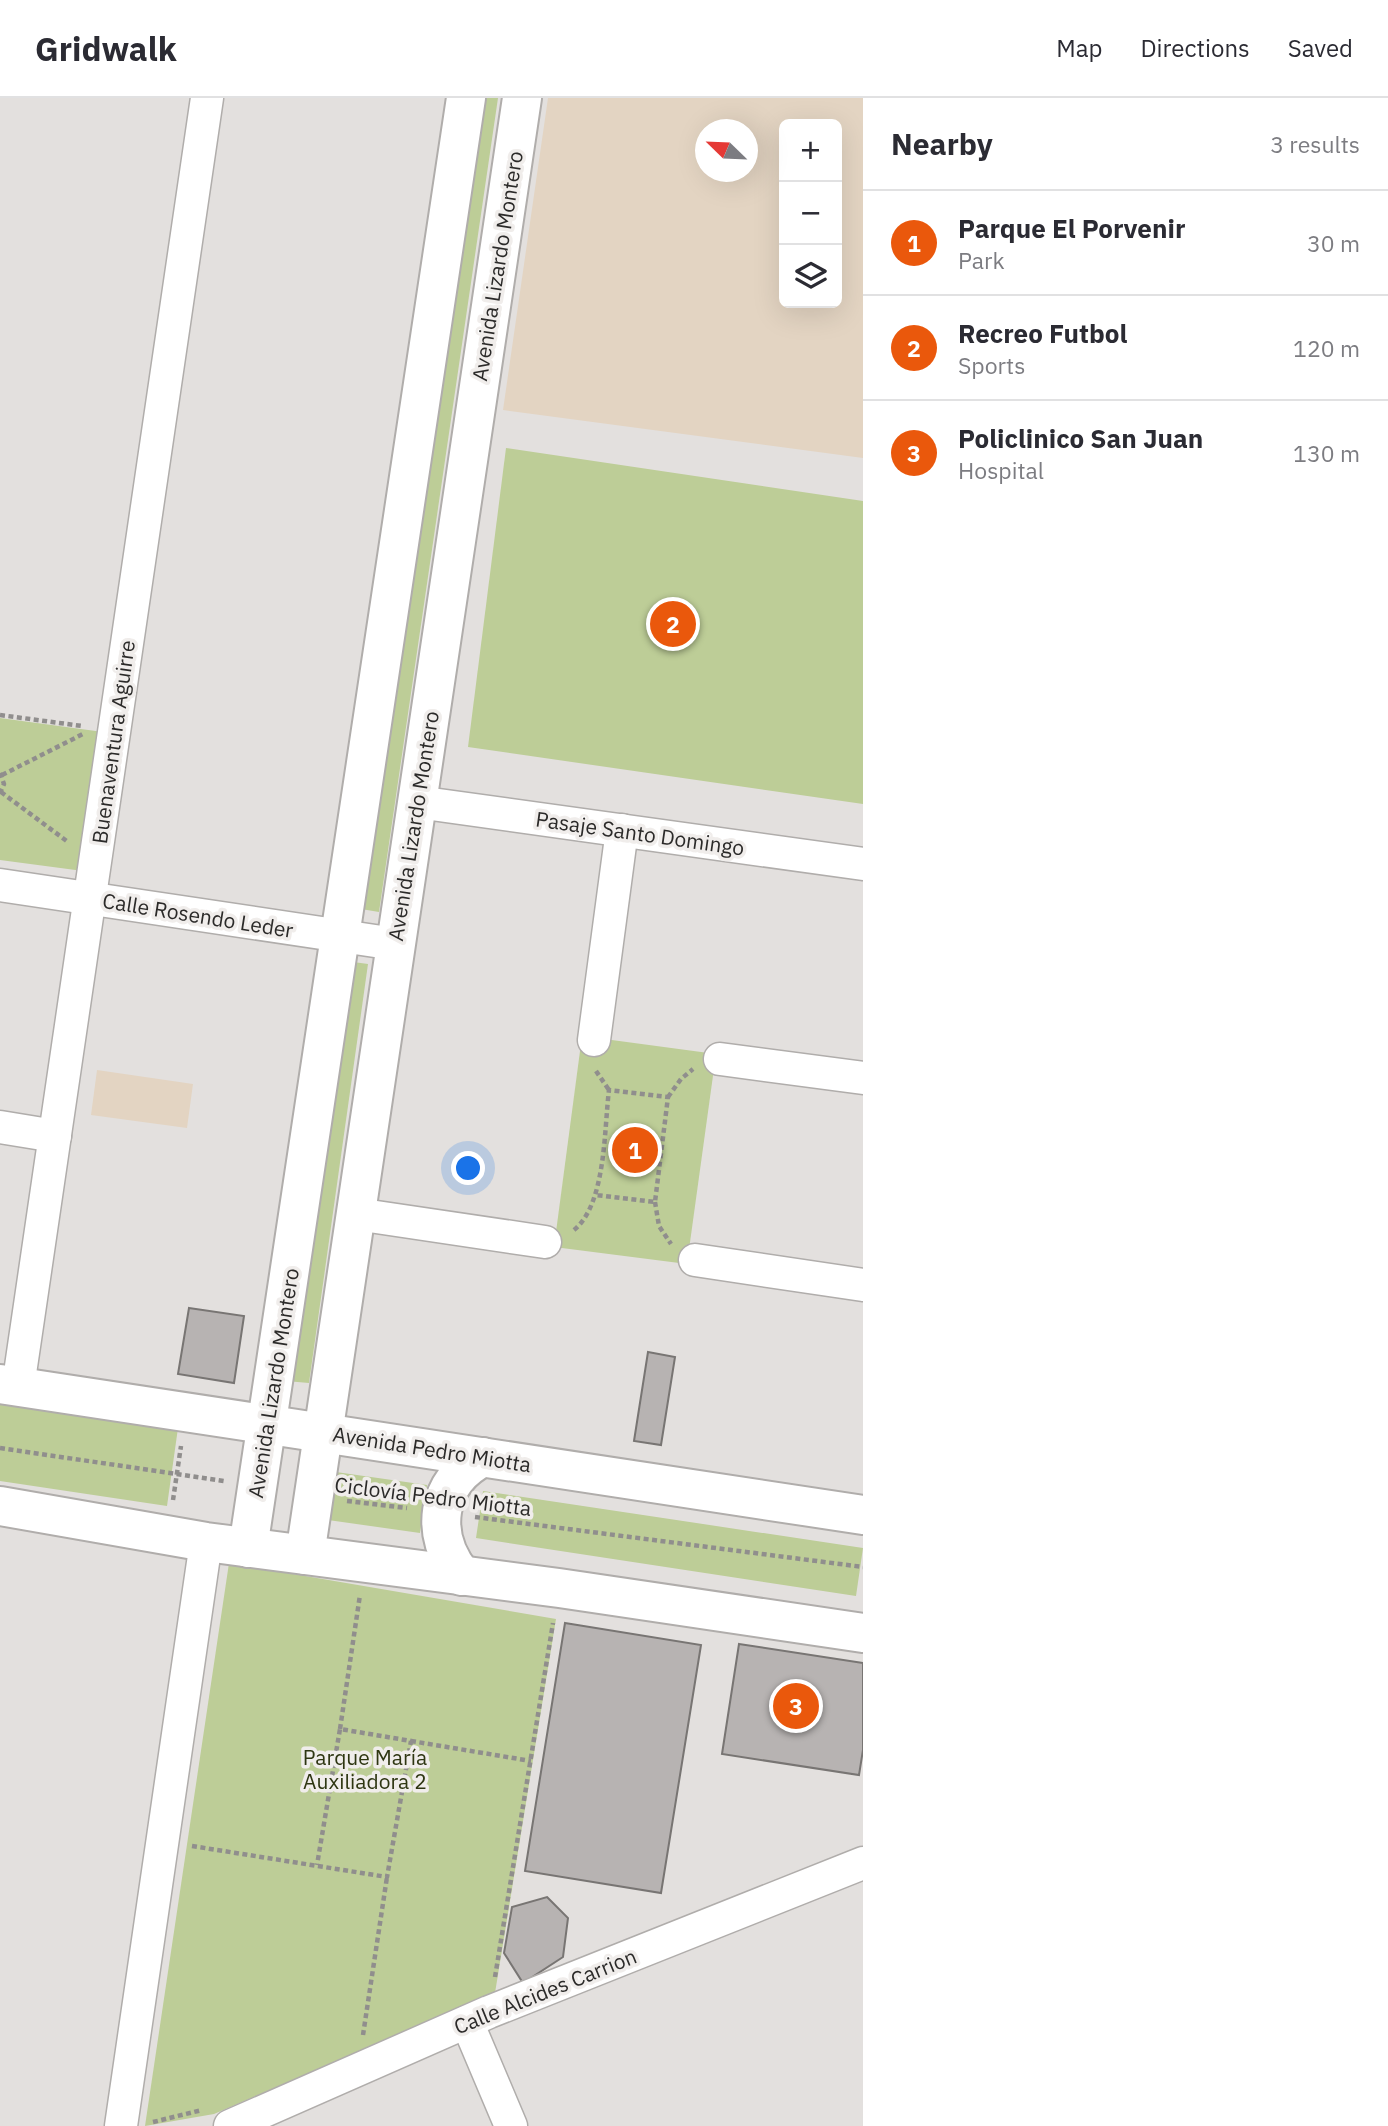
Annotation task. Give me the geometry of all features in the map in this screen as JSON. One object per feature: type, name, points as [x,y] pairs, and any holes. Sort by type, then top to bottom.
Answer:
[{"type":"street","name":"Buenaventura Aguirre","points":[[9,1385],[55,1136],[207,98]]},
{"type":"street","name":"Avenida Lizardo Montero","points":[[248,1548],[466,98]]},
{"type":"street","name":"Avenida Lizardo Montero","points":[[304,1555],[522,98]]},
{"type":"street","name":"Pasaje Santo Domingo","points":[[417,802],[863,864]]},
{"type":"street","points":[[594,1040],[622,830]]},
{"type":"street","name":"Calle Rosendo Leder","points":[[0,885],[395,944]]},
{"type":"street","points":[[720,1059],[863,1078]]},
{"type":"street","points":[[0,1127],[55,1136]]},
{"type":"street","points":[[355,1214],[545,1242]]},
{"type":"street","points":[[695,1260],[863,1285]]},
{"type":"street","name":"Avenida Pedro Miotta","points":[[9,1385],[863,1515]]},
{"type":"street","points":[[463,1576],[444,1547],[441,1512],[454,1478],[467,1465],[483,1457]]},
{"type":"street","points":[[0,1506],[206,1542],[463,1576],[556,1605],[863,1633]]},
{"type":"street","points":[[121,2126],[206,1542]]},
{"type":"street","name":"Calle Alcides Carrion","points":[[221,2117],[863,1863]]},
{"type":"street","points":[[478,2017],[511,2126]]},
{"type":"path","points":[[0,715],[96,728],[1,774],[1,793],[78,849]]},
{"type":"path","points":[[545,1242],[559,1239],[582,1224],[596,1195],[609,1090],[668,1097],[655,1202],[659,1226],[665,1237],[673,1247],[695,1260]]},
{"type":"path","points":[[596,1195],[655,1202]]},
{"type":"path","points":[[168,1535],[185,1412]]},
{"type":"path","points":[[0,1448],[258,1486]]},
{"type":"path","name":"Ciclovía Pedro Miotta","points":[[313,1496],[863,1567]]},
{"type":"path","points":[[317,1865],[361,1591],[348,1589]]},
{"type":"path","points":[[539,1620],[556,1605]]},
{"type":"path","points":[[478,2017],[531,1761],[556,1605]]},
{"type":"path","points":[[340,1729],[531,1761]]},
{"type":"path","points":[[361,2045],[411,1741]]},
{"type":"path","points":[[188,1859],[192,1832]]},
{"type":"path","points":[[190,1846],[387,1877]]},
{"type":"path","points":[[150,2110],[148,2123],[221,2117]]},
{"type":"shaded area","points":[[548,98],[863,98],[863,458],[503,410]]},
{"type":"shaded area","points":[[97,1070],[193,1084],[187,1128],[91,1115]]},
{"type":"green space","points":[[476,98],[498,98],[379,912],[355,908]]},
{"type":"green space","points":[[506,448],[863,501],[863,804],[468,747]]},
{"type":"green space","points":[[0,718],[103,732],[83,871],[0,860]]},
{"type":"green space","points":[[346,961],[368,964],[309,1383],[286,1381]]},
{"type":"green space","points":[[582,1036],[716,1054],[687,1264],[554,1247]]},
{"type":"green space","points":[[0,1402],[178,1428],[167,1506],[0,1481]]},
{"type":"green space","points":[[336,1472],[427,1485],[420,1533],[328,1520]]},
{"type":"green space","points":[[483,1491],[863,1548],[856,1596],[476,1538]]},
{"type":"green space","name":"Parque María Auxiliadora 2","points":[[229,1563],[556,1619],[495,1993],[214,2114],[145,2126]]},
{"type":"building","points":[[189,1308],[244,1316],[234,1383],[178,1374]]},
{"type":"building","points":[[648,1352],[675,1357],[661,1445],[634,1441]]},
{"type":"building","points":[[565,1623],[701,1645],[661,1893],[525,1871]]},
{"type":"building","points":[[739,1644],[863,1663],[863,1750],[859,1775],[722,1754]]},
{"type":"building","points":[[547,1897],[568,1918],[563,1957],[523,1983],[504,1953],[512,1907]]},
{"type":"place","name":"Recreo Futbol","points":[[673,624]]},
{"type":"place","name":"Parque El Porvenir","points":[[635,1150]]},
{"type":"place","name":"Policlinico San Juan","points":[[796,1706]]}]
